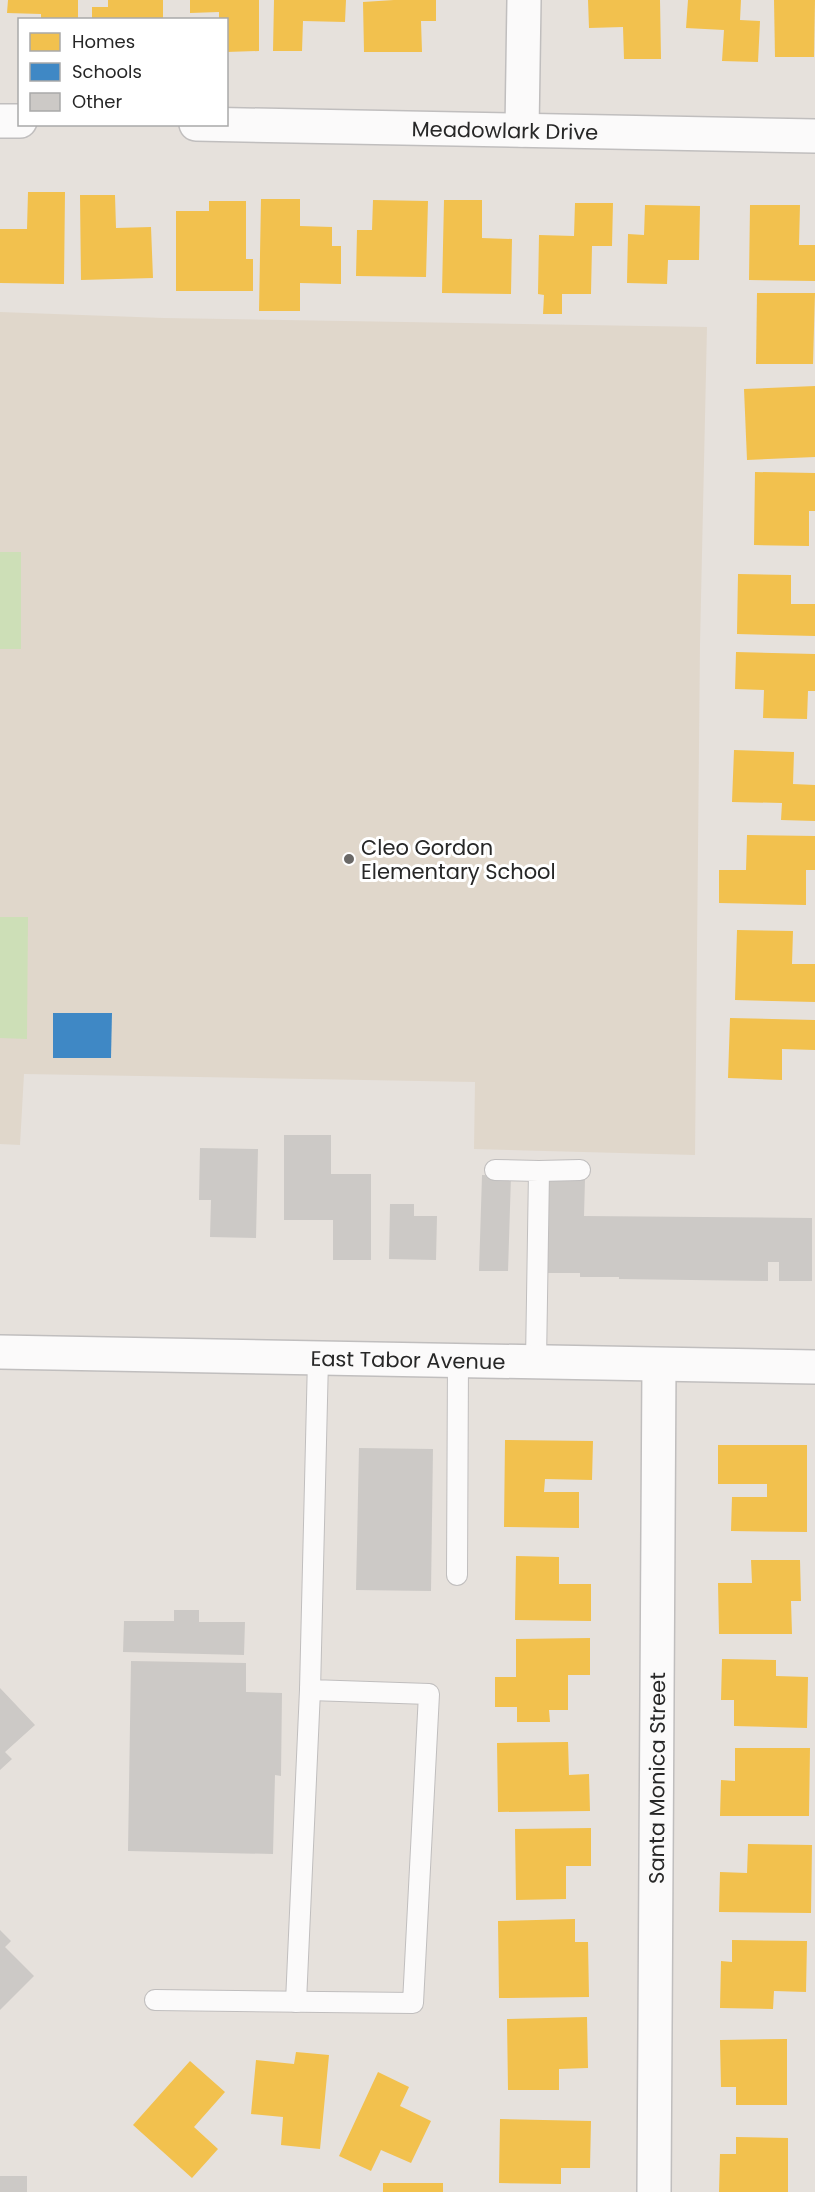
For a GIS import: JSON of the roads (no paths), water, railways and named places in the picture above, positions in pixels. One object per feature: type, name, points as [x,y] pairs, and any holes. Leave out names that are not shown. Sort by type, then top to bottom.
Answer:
[{"type":"street","points":[[522,130],[524,0]]},
{"type":"street","points":[[0,121],[18,121]]},
{"type":"street","name":"Meadowlark Drive","points":[[228,125],[815,136]]},
{"type":"street","name":"East Tabor Avenue","points":[[0,1352],[815,1366]]},
{"type":"street","name":"Santa Monica Street","points":[[654,2192],[659,1365]]},
{"type":"lane","points":[[495,1170],[580,1170]]},
{"type":"lane","points":[[536,1362],[539,1171]]},
{"type":"lane","points":[[296,2002],[310,1690],[318,1359]]},
{"type":"lane","points":[[457,1575],[458,1361]]},
{"type":"lane","points":[[155,2000],[413,2003],[429,1694],[310,1690]]},
{"type":"place","name":"Cleo Gordon Elementary School","points":[[349,859]]}]
